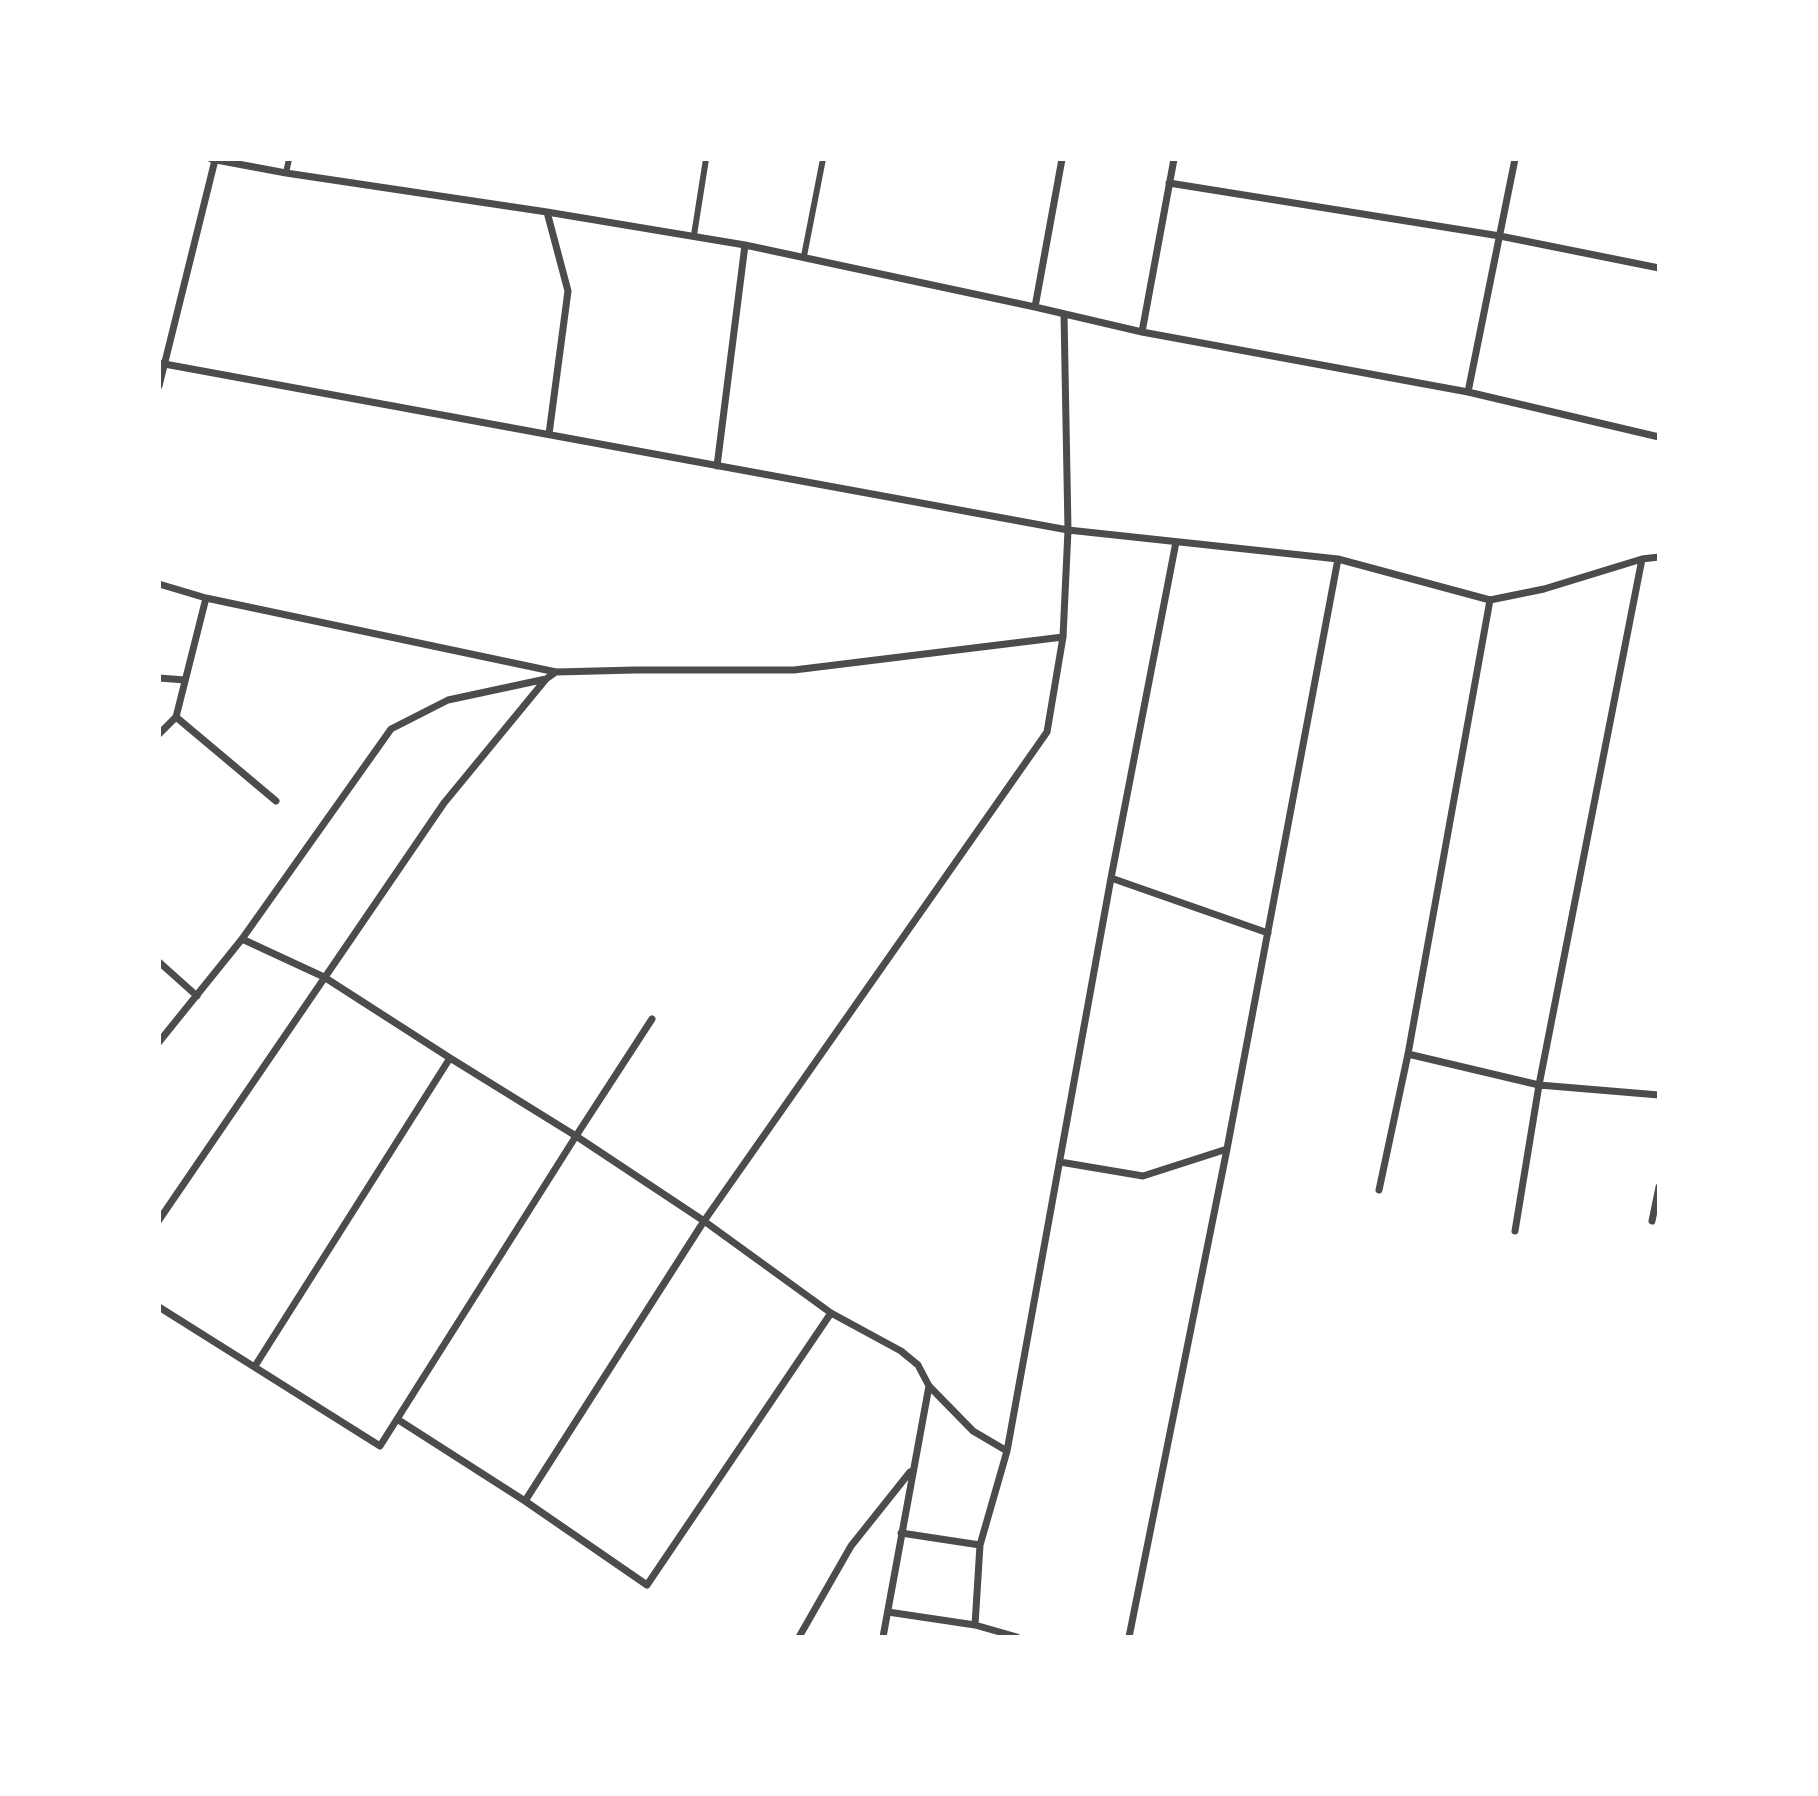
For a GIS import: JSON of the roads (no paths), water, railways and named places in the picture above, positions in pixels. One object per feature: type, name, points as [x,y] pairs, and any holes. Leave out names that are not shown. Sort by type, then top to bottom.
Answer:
[{"type":"street","points":[[286,173],[289,159]]},
{"type":"street","points":[[694,235],[706,159]]},
{"type":"street","points":[[804,256],[823,159]]},
{"type":"street","points":[[1035,307],[1062,159]]},
{"type":"street","points":[[1142,332],[1174,159]]},
{"type":"street","points":[[1468,392],[1515,159]]},
{"type":"street","points":[[159,386],[162,363],[213,160],[694,235],[804,256],[1142,332],[1468,392],[1659,437]]},
{"type":"street","points":[[1169,183],[1500,236],[1659,268]]},
{"type":"street","points":[[547,212],[568,291],[550,434]]},
{"type":"street","points":[[717,466],[745,245]]},
{"type":"street","points":[[525,1501],[704,1221],[1047,732],[1063,637],[1068,530],[1064,314]]},
{"type":"street","points":[[162,363],[1068,530],[1338,559],[1490,600],[1544,589],[1642,559],[1659,557]]},
{"type":"street","points":[[975,1625],[981,1545],[1007,1451],[1111,878],[1176,542]]},
{"type":"street","points":[[1129,1637],[1227,1149],[1338,559]]},
{"type":"street","points":[[1515,1231],[1539,1085],[1642,559]]},
{"type":"street","points":[[159,584],[206,598],[556,672],[794,670],[1063,637]]},
{"type":"street","points":[[159,734],[176,717],[206,598]]},
{"type":"street","points":[[1379,1190],[1408,1054],[1490,600]]},
{"type":"street","points":[[159,1220],[444,803],[546,679],[556,672]]},
{"type":"street","points":[[159,677],[185,680]]},
{"type":"street","points":[[159,1042],[242,939],[391,730],[447,700],[546,679]]},
{"type":"street","points":[[176,717],[276,801]]},
{"type":"street","points":[[1111,878],[1268,933]]},
{"type":"street","points":[[242,939],[324,977],[576,1136],[704,1221],[831,1313],[901,1350],[918,1365],[929,1386],[973,1431],[1007,1451]]},
{"type":"street","points":[[159,962],[197,996]]},
{"type":"street","points":[[159,1307],[380,1446],[652,1019]]},
{"type":"street","points":[[1408,1054],[1539,1085],[1659,1095]]},
{"type":"street","points":[[255,1366],[450,1058]]},
{"type":"street","points":[[1060,1162],[1143,1176],[1227,1149]]},
{"type":"street","points":[[1652,1222],[1659,1187]]},
{"type":"street","points":[[397,1419],[525,1501],[647,1585],[831,1313]]},
{"type":"street","points":[[883,1637],[929,1386]]},
{"type":"street","points":[[799,1637],[851,1546],[912,1469]]},
{"type":"street","points":[[901,1533],[981,1545]]},
{"type":"street","points":[[888,1612],[975,1625],[1017,1637]]}]
